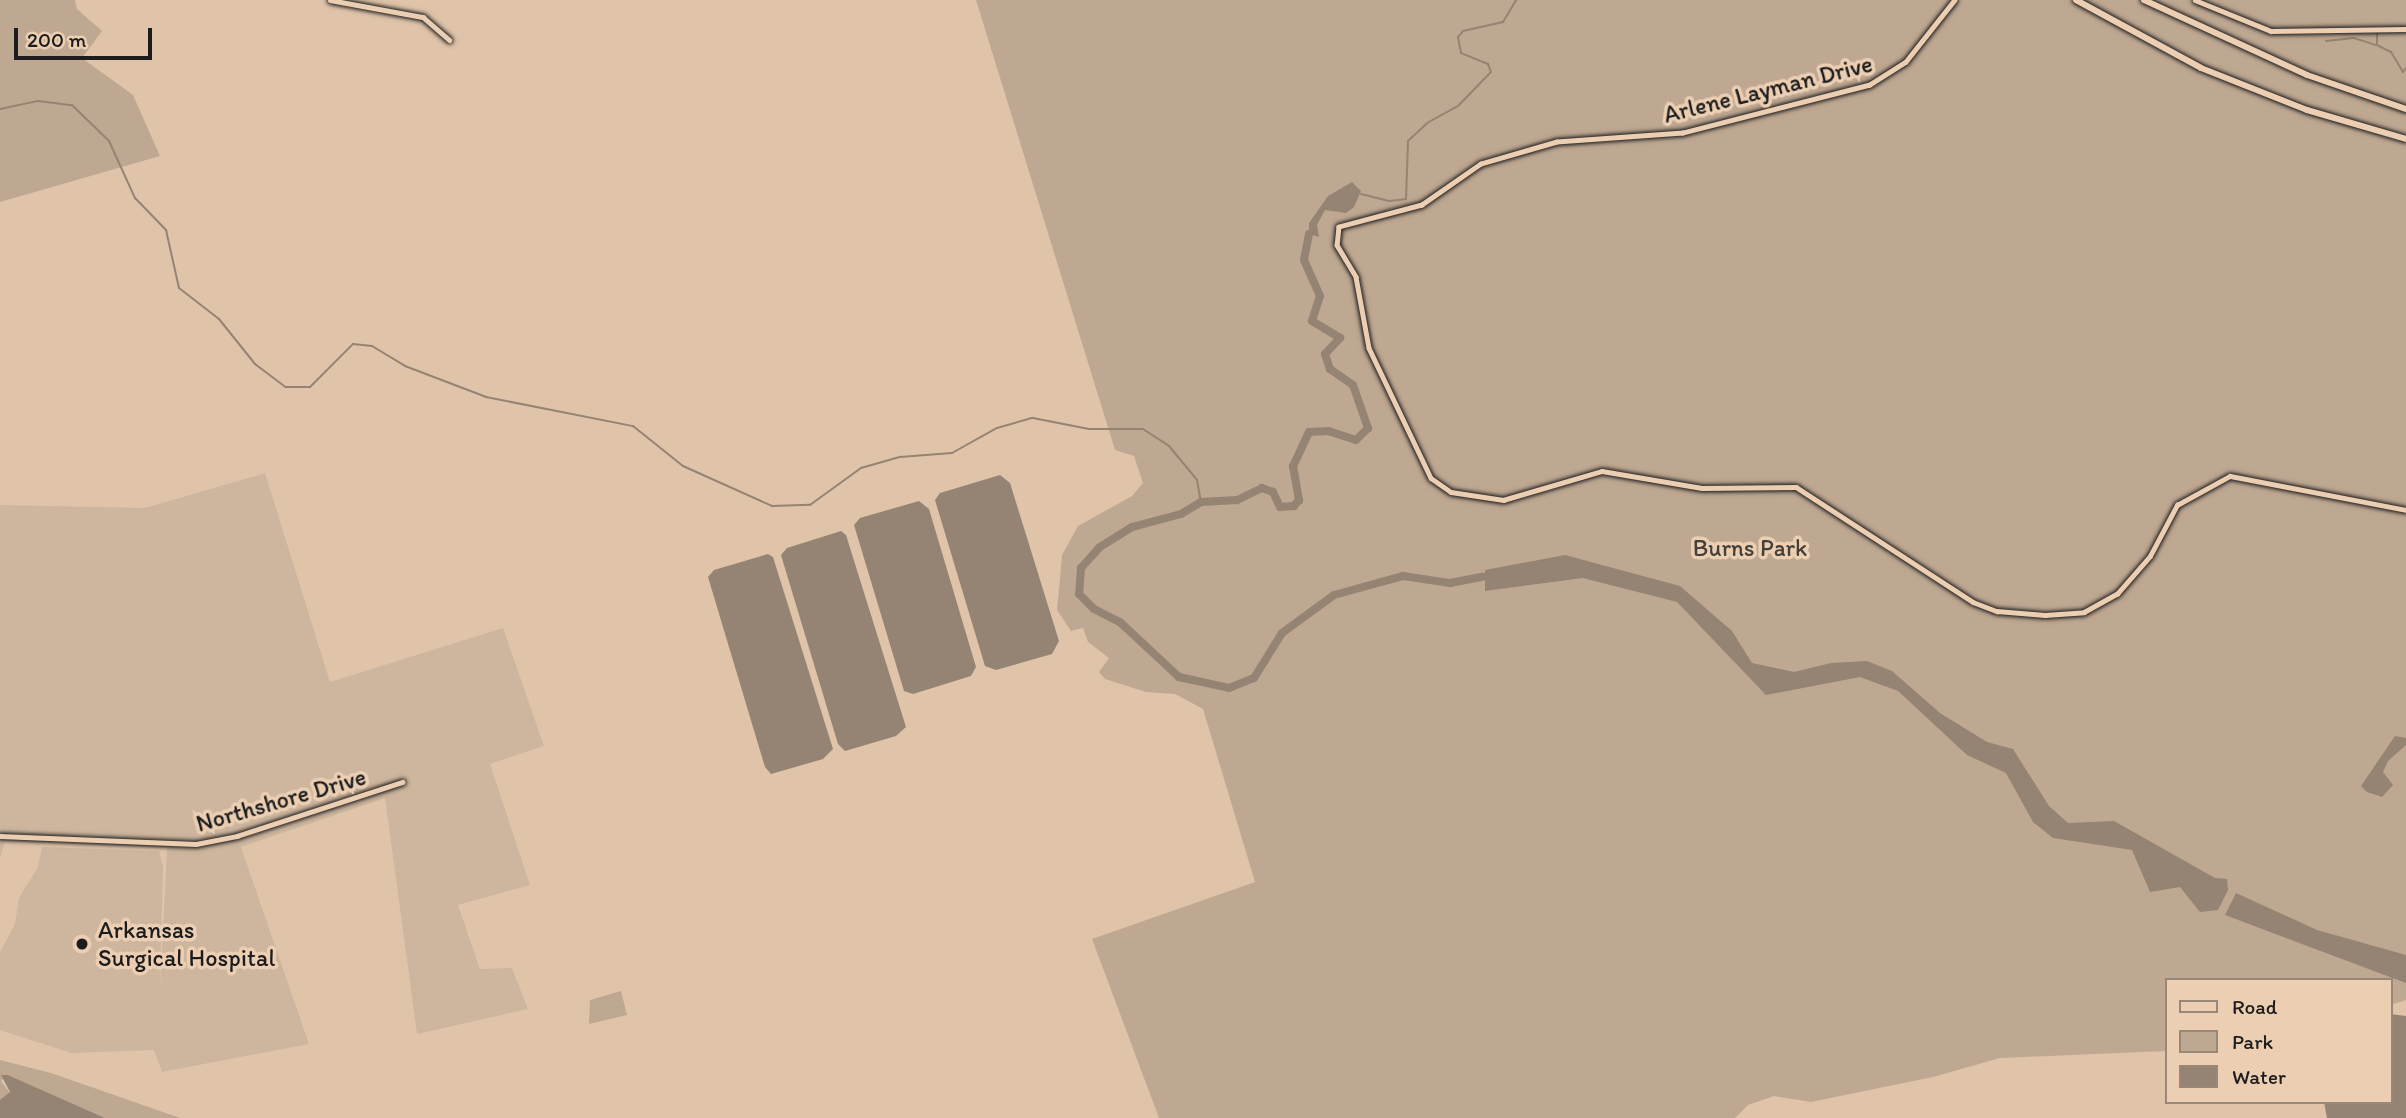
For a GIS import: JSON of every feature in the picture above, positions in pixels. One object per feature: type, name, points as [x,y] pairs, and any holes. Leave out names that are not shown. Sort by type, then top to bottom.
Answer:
[{"type":"highway","points":[[2076,0],[2201,68],[2307,110],[2406,139]]},
{"type":"highway","points":[[2144,0],[2307,75],[2406,109]]},
{"type":"street","points":[[330,0],[423,17],[449,40]]},
{"type":"street","name":"Arlene Layman Drive","points":[[1955,0],[1906,62],[1870,85],[1683,132],[1557,142],[1481,164],[1422,205],[1339,227],[1336,245],[1356,277],[1369,348],[1431,478],[1451,492],[1503,500],[1602,471],[1702,488],[1796,487],[1971,601],[1997,611],[2045,615],[2084,612],[2117,594],[2150,556],[2177,505],[2230,476],[2406,510]]},
{"type":"street","points":[[2195,0],[2271,31],[2406,29]]},
{"type":"street","name":"Northshore Drive","points":[[0,836],[196,844],[230,838],[402,782]]},
{"type":"shaded area","points":[[265,473],[330,682],[503,628],[544,746],[490,764],[530,885],[458,905],[480,969],[512,968],[528,1009],[417,1034],[385,798],[241,847],[309,1044],[162,1072],[154,1050],[71,1053],[0,1030],[0,952],[15,924],[19,898],[38,867],[42,847],[159,851],[163,866],[160,990],[167,848],[5,841],[0,858],[0,505],[145,508]]},
{"type":"green space","points":[[0,0],[75,0],[77,9],[102,31],[82,58],[133,95],[160,156],[0,202]]},
{"type":"green space","name":"Burns Park","points":[[976,0],[2406,0],[2406,1000],[2392,1004],[2392,978],[2164,978],[2164,1051],[2000,1058],[1933,1077],[1811,1102],[1774,1096],[1748,1105],[1735,1118],[1159,1118],[1092,939],[1255,882],[1203,709],[1175,694],[1146,692],[1105,679],[1099,672],[1109,658],[1088,642],[1083,628],[1071,631],[1057,610],[1062,555],[1078,526],[1132,496],[1143,483],[1134,456],[1115,450]]},
{"type":"green space","points":[[621,991],[627,1015],[589,1024],[590,1000]]},
{"type":"green space","points":[[0,1060],[51,1073],[180,1118],[105,1118],[8,1075],[1,1081],[10,1093],[0,1100]]},
{"type":"water","points":[[1352,182],[1361,191],[1354,207],[1346,213],[1325,210],[1317,225],[1319,237],[1309,234],[1309,223],[1328,196]]},
{"type":"water","points":[[1000,475],[1010,483],[1059,641],[1052,654],[996,670],[985,666],[935,500],[940,493]]},
{"type":"water","points":[[919,501],[929,509],[976,667],[971,676],[913,694],[904,691],[854,525],[860,518]]},
{"type":"water","points":[[841,531],[846,535],[906,727],[896,736],[845,751],[838,744],[781,555],[787,548]]},
{"type":"water","points":[[768,554],[773,557],[833,749],[823,759],[771,774],[765,767],[708,577],[714,570]]},
{"type":"water","points":[[1565,555],[1680,586],[1732,631],[1752,663],[1794,672],[1831,663],[1867,661],[1892,671],[1940,713],[1987,742],[2013,749],[2049,806],[2068,823],[2114,821],[2215,878],[2227,879],[2228,890],[2218,910],[2200,912],[2180,887],[2150,892],[2132,850],[2053,838],[2033,822],[2006,773],[1967,755],[1898,691],[1860,677],[1766,695],[1677,602],[1583,578],[1485,591],[1485,570]]},
{"type":"water","points":[[2395,736],[2406,738],[2406,745],[2388,761],[2383,772],[2393,785],[2382,797],[2367,792],[2361,786]]},
{"type":"water","points":[[2236,893],[2317,930],[2406,955],[2406,983],[2225,915]]},
{"type":"water","points":[[2392,1014],[2406,1016],[2406,1118],[2327,1118],[2324,1104],[2392,1104]]},
{"type":"water","points":[[1,1075],[8,1075],[105,1118],[0,1118],[0,1100],[10,1092]]},
{"type":"waterway","points":[[1361,194],[1389,201],[1406,199],[1408,141],[1427,123],[1458,106],[1491,72],[1488,64],[1461,53],[1458,37],[1463,31],[1503,22],[1516,0]]},
{"type":"waterway","points":[[2377,31],[2377,45],[2391,52],[2403,72],[2406,68]]},
{"type":"waterway","points":[[2326,41],[2354,38],[2376,45]]},
{"type":"waterway","points":[[0,109],[38,101],[72,105],[109,141],[135,198],[166,230],[179,288],[219,319],[255,364],[286,387],[310,387],[353,344],[372,346],[405,366],[486,397],[633,426],[683,466],[772,506],[810,505],[861,468],[900,457],[952,453],[997,428],[1033,418],[1089,429],[1143,429],[1169,446],[1197,480],[1201,502]]},
{"type":"waterway","points":[[1309,234],[1304,260],[1320,296],[1312,321],[1340,338],[1325,354],[1330,369],[1353,385],[1368,428],[1356,440],[1329,431],[1309,432],[1293,466],[1299,500],[1294,506],[1280,507],[1273,492],[1262,488],[1237,500],[1201,502],[1181,514],[1132,527],[1099,548],[1081,568],[1079,594],[1094,609],[1121,623],[1179,677],[1229,688],[1254,678],[1282,633],[1334,595],[1403,576],[1450,583],[1482,577]]},
{"type":"place","name":"Arkansas Surgical Hospital","points":[[82,944]]}]
